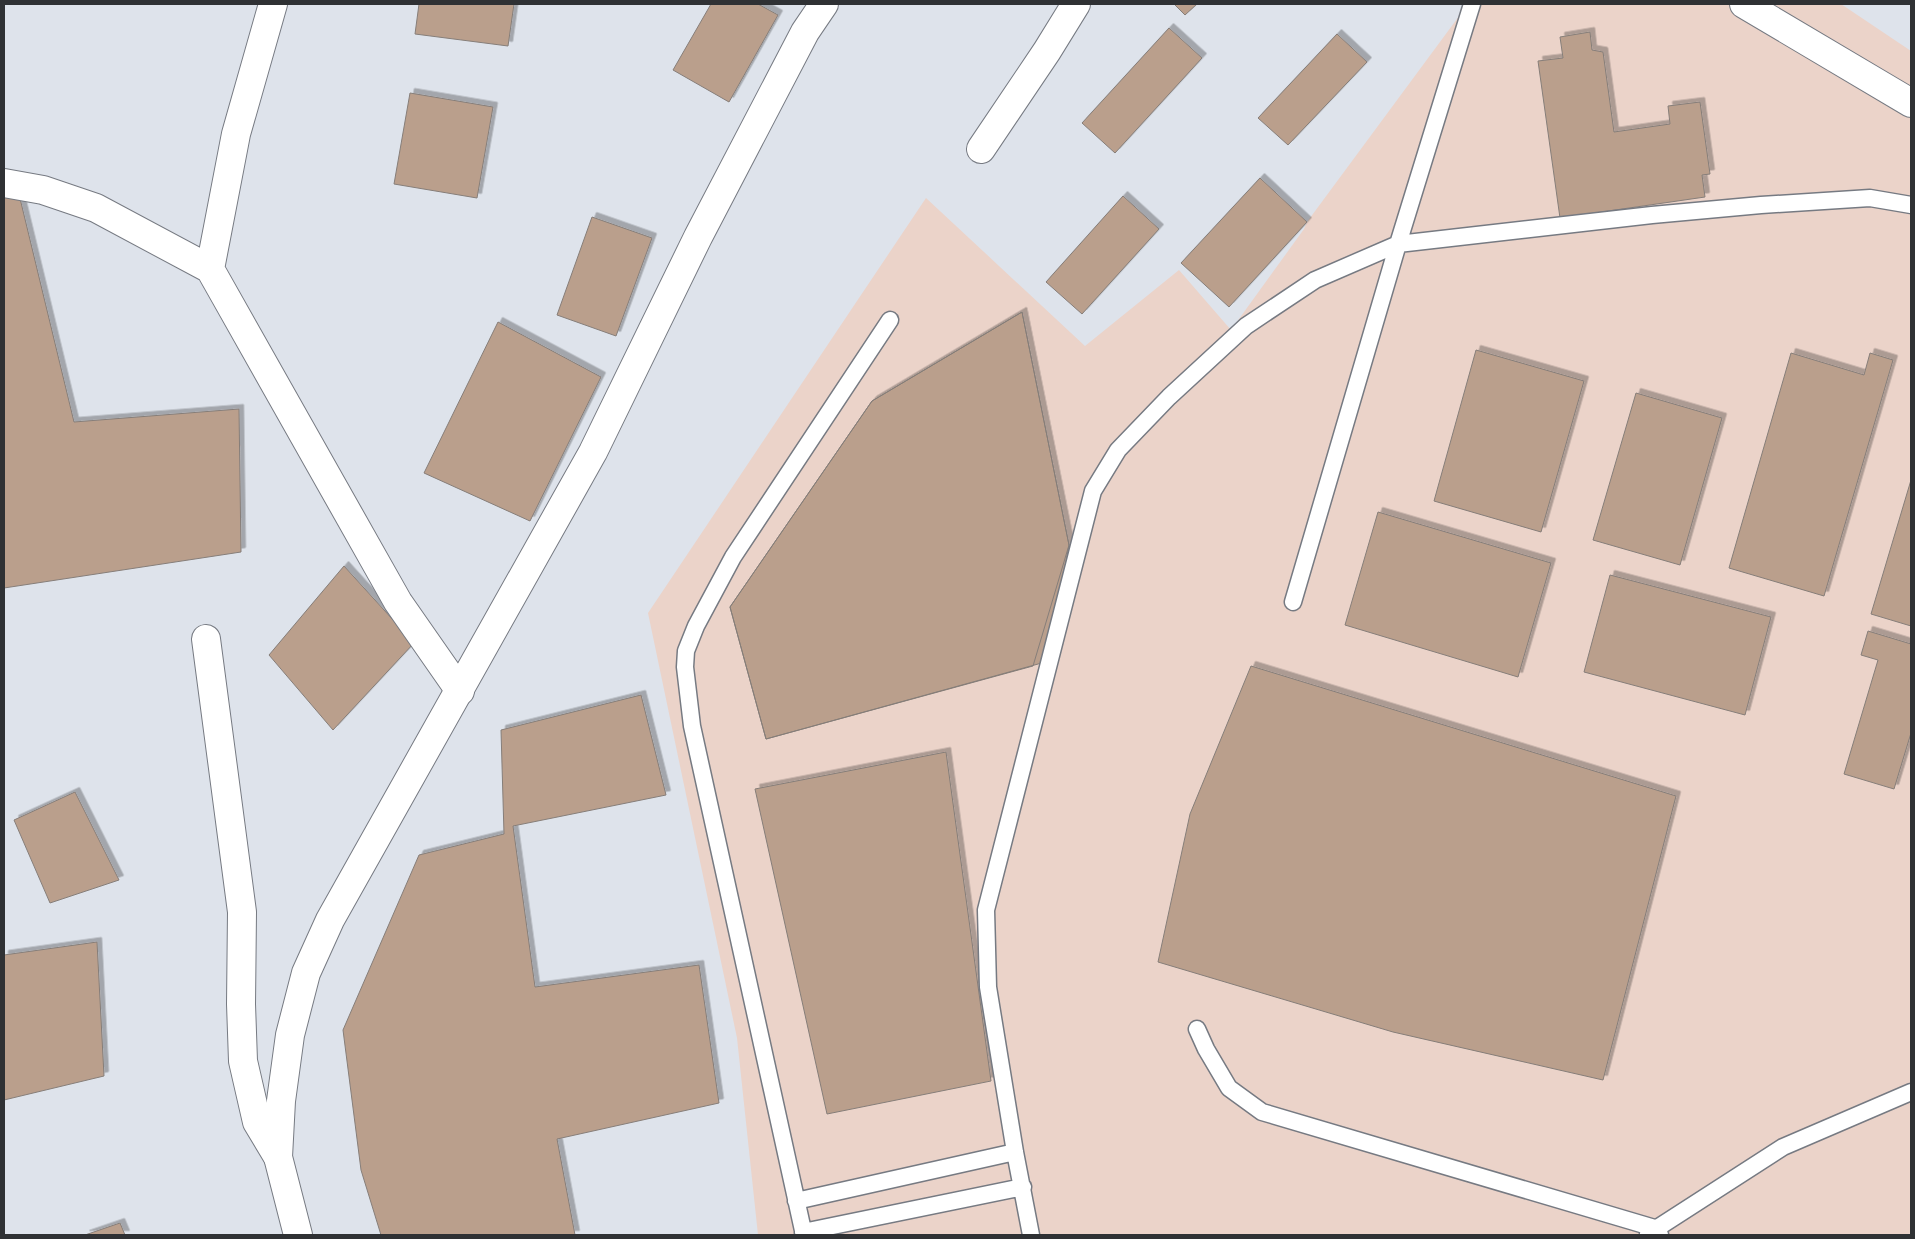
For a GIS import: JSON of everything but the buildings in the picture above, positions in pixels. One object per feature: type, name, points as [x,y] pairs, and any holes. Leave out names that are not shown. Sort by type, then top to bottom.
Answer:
[{"type":"street","points":[[210,269],[236,134],[273,4]]},
{"type":"street","points":[[278,1158],[282,1101],[290,1035],[306,973],[330,920],[460,692],[593,452],[698,237],[805,32],[824,4]]},
{"type":"street","points":[[981,150],[1076,4]]},
{"type":"street","points":[[1744,4],[1911,103]]},
{"type":"street","points":[[4,183],[43,190],[96,208],[210,269],[398,602],[460,692]]},
{"type":"street","points":[[206,639],[242,912],[241,1004],[243,1061],[257,1122],[278,1158],[298,1235]]},
{"type":"lane","points":[[1293,602],[1398,244],[1472,4]]},
{"type":"lane","points":[[1031,1235],[1015,1152],[988,987],[986,910],[1093,491],[1118,450],[1169,397],[1246,326],[1315,280],[1398,244],[1652,214],[1761,205],[1870,198],[1911,205]]},
{"type":"lane","points":[[890,320],[733,557],[696,626],[686,650],[685,667],[692,726],[804,1234],[1023,1187]]},
{"type":"lane","points":[[1197,1029],[1206,1049],[1229,1088],[1262,1112],[1655,1233],[1783,1147],[1911,1092]]},
{"type":"lane","points":[[796,1200],[1015,1152]]},
{"type":"shaded area","points":[[1468,4],[1841,4],[1911,51],[1911,1235],[758,1235],[737,1038],[648,613],[926,198],[1085,346],[1179,270],[1231,330],[1304,229],[1307,222]]}]
